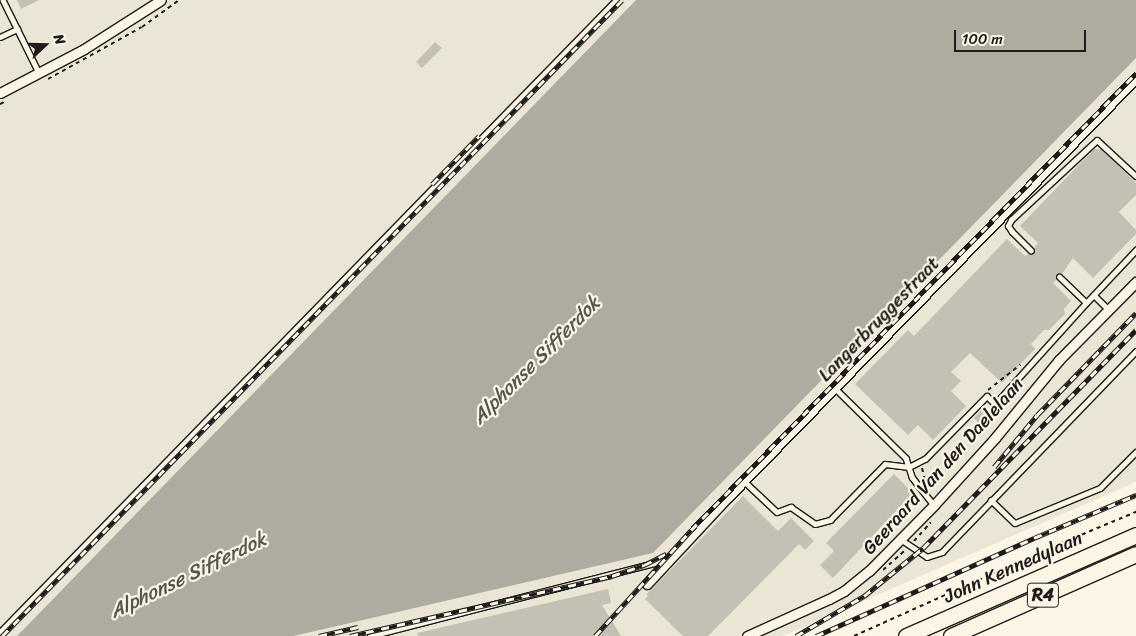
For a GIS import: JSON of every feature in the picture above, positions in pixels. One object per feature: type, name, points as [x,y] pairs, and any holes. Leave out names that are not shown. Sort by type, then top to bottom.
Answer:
[{"type":"highway","name":"John Kennedylaan","points":[[906,636],[1136,535]]},
{"type":"highway","name":"John Kennedylaan","points":[[951,636],[1136,554]]},
{"type":"street","points":[[0,93],[109,34],[161,0]]},
{"type":"street","name":"Langerbruggestraat","points":[[647,584],[744,481],[1136,78]]},
{"type":"street","name":"Geeraard Van den Daelelaan","points":[[748,636],[844,591],[869,571],[902,540],[996,438],[1060,360],[1136,282]]},
{"type":"lane","points":[[3,0],[39,73]]},
{"type":"lane","points":[[0,632],[616,0]]},
{"type":"lane","points":[[0,38],[17,29]]},
{"type":"lane","points":[[1031,251],[1008,226],[1011,220],[1097,140],[1136,176]]},
{"type":"lane","points":[[744,481],[777,512],[791,508],[815,524],[830,520],[885,464],[909,467],[921,461],[987,396],[996,404],[1136,250]]},
{"type":"lane","points":[[1059,277],[1086,303]]},
{"type":"lane","points":[[1094,295],[1109,310]]},
{"type":"lane","points":[[902,540],[927,557],[942,552],[1136,351]]},
{"type":"lane","points":[[835,388],[906,458],[912,477],[934,505]]},
{"type":"lane","points":[[991,500],[1015,523],[1100,488],[1136,452]]},
{"type":"lane","points":[[370,636],[670,559]]},
{"type":"path","points":[[982,396],[1025,360]]},
{"type":"path","points":[[921,461],[927,483]]},
{"type":"path","points":[[854,636],[1045,550],[1136,512]]},
{"type":"shaded area","points":[[0,0],[636,0],[17,636],[0,636]]},
{"type":"shaded area","points":[[1136,58],[1136,482],[783,636],[294,636],[653,553]]},
{"type":"water","name":"Alphonse Sifferdok","points":[[636,0],[1136,0],[1136,58],[653,553],[294,636],[17,636]]},
{"type":"building","points":[[17,0],[39,0],[21,9]]},
{"type":"building","points":[[435,42],[442,48],[422,68],[416,62]]},
{"type":"building","points":[[1094,149],[1101,149],[1136,183],[1136,195],[1119,212],[1136,230],[1136,234],[1093,278],[1073,258],[1062,274],[1056,275],[1056,280],[1053,283],[1071,301],[1064,309],[1065,314],[1049,330],[1044,330],[1031,344],[1035,349],[1002,383],[970,353],[951,372],[961,381],[951,391],[966,406],[933,440],[918,425],[908,435],[855,384],[908,330],[914,336],[1007,239],[1025,256],[1033,254],[1034,248],[1038,243],[1020,226]]},
{"type":"building","points":[[985,406],[991,412],[979,424],[974,418]]},
{"type":"building","points":[[894,474],[913,493],[833,578],[820,565],[834,551],[826,543]]},
{"type":"building","points":[[743,496],[778,531],[791,518],[814,541],[805,550],[799,544],[708,636],[683,636],[645,599],[648,596],[646,595]]},
{"type":"building","points":[[608,589],[611,603],[602,605],[621,636],[418,636],[417,633]]},
{"type":"railway","points":[[2,636],[622,0]]},
{"type":"railway","points":[[595,636],[691,530],[1136,73]]},
{"type":"railway","points":[[432,184],[479,136]]},
{"type":"railway","points":[[994,467],[1037,415],[1136,313]]},
{"type":"railway","points":[[796,636],[864,596],[923,548],[1136,330]]},
{"type":"railway","points":[[816,636],[1034,538],[1136,495]]},
{"type":"railway","points":[[350,636],[612,576],[644,565],[666,554]]},
{"type":"railway","points":[[319,636],[358,627]]}]
